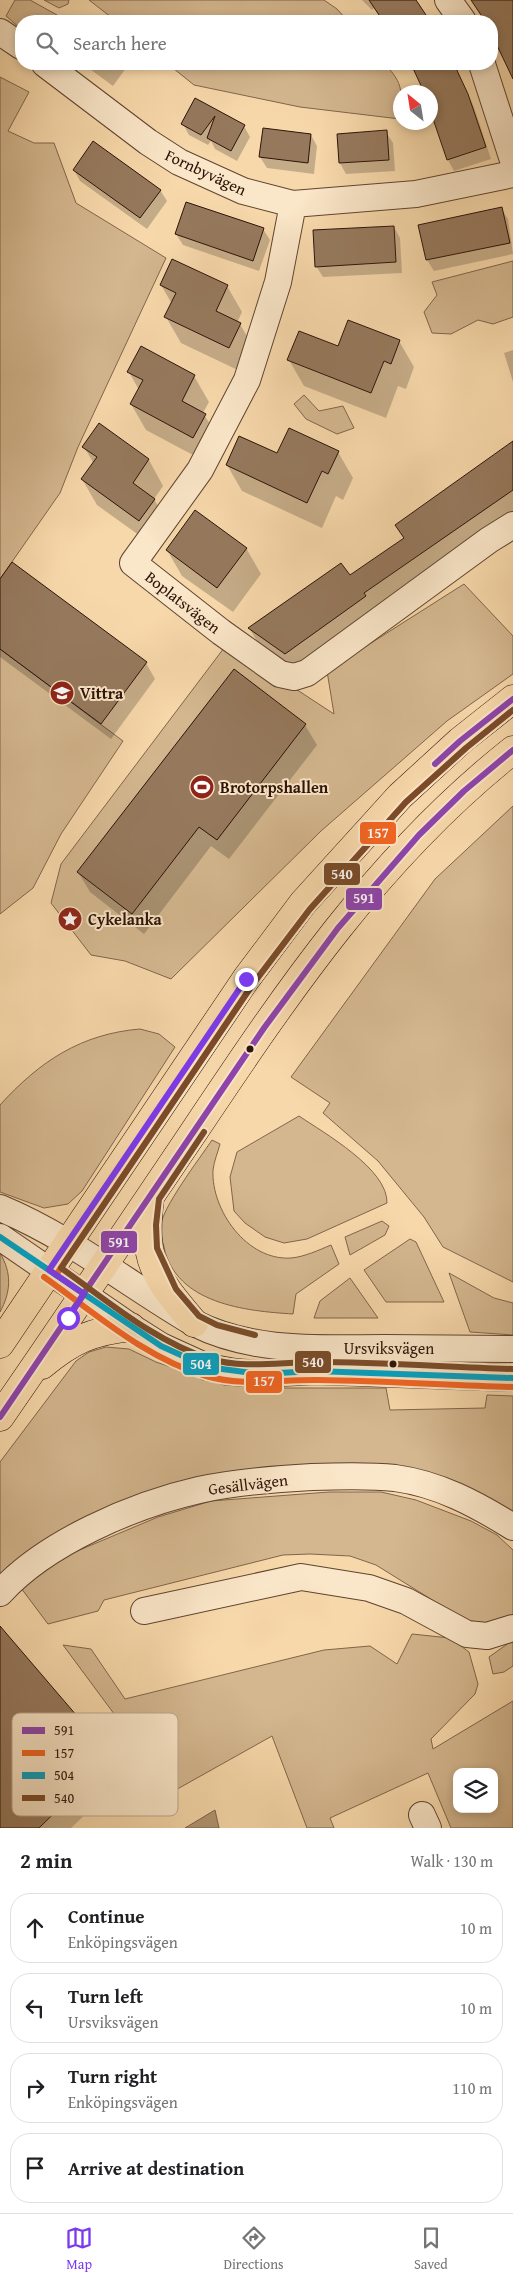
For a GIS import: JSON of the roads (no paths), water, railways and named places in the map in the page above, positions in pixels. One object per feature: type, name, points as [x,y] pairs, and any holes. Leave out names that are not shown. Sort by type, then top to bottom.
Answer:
[{"type":"main road","points":[[0,1344],[246,979],[303,903],[400,796],[460,741],[513,698]]},
{"type":"main road","points":[[0,1417],[246,1054],[333,932],[385,871],[437,816],[513,750]]},
{"type":"main road","points":[[150,1196],[147,1225],[148,1250],[169,1294],[194,1323]]},
{"type":"main road","points":[[26,1379],[52,1357],[86,1337],[102,1330],[131,1327]]},
{"type":"street","points":[[448,0],[458,15]]},
{"type":"street","points":[[0,32],[15,42]]},
{"type":"street","name":"Fornbyvägen","points":[[53,70],[148,142],[179,162],[243,191],[293,204],[416,194],[513,174]]},
{"type":"street","points":[[484,70],[513,160]]},
{"type":"street","name":"Boplatsvägen","points":[[293,204],[278,282],[247,380],[200,470],[133,563],[280,674],[294,677],[307,673],[481,546],[513,525]]},
{"type":"street","name":"Ursviksvägen","points":[[0,1208],[30,1220],[68,1242],[194,1323],[214,1332],[263,1345],[316,1348],[513,1349]]},
{"type":"street","name":"Ursviksvägen","points":[[0,1236],[131,1327],[207,1367],[260,1374],[315,1371],[513,1378]]},
{"type":"street","name":"Gesällvägen","points":[[0,1593],[16,1575],[70,1540],[134,1510],[198,1490],[224,1485],[342,1476],[395,1478],[437,1488],[476,1504],[513,1527]]},
{"type":"street","points":[[144,1610],[301,1577],[370,1588],[406,1601],[466,1634],[487,1636],[513,1628]]},
{"type":"place","name":"Vittra","points":[[62,693]]},
{"type":"place","name":"Brotorpshallen","points":[[202,787]]},
{"type":"place","name":"Cykelanka","points":[[70,919]]}]
